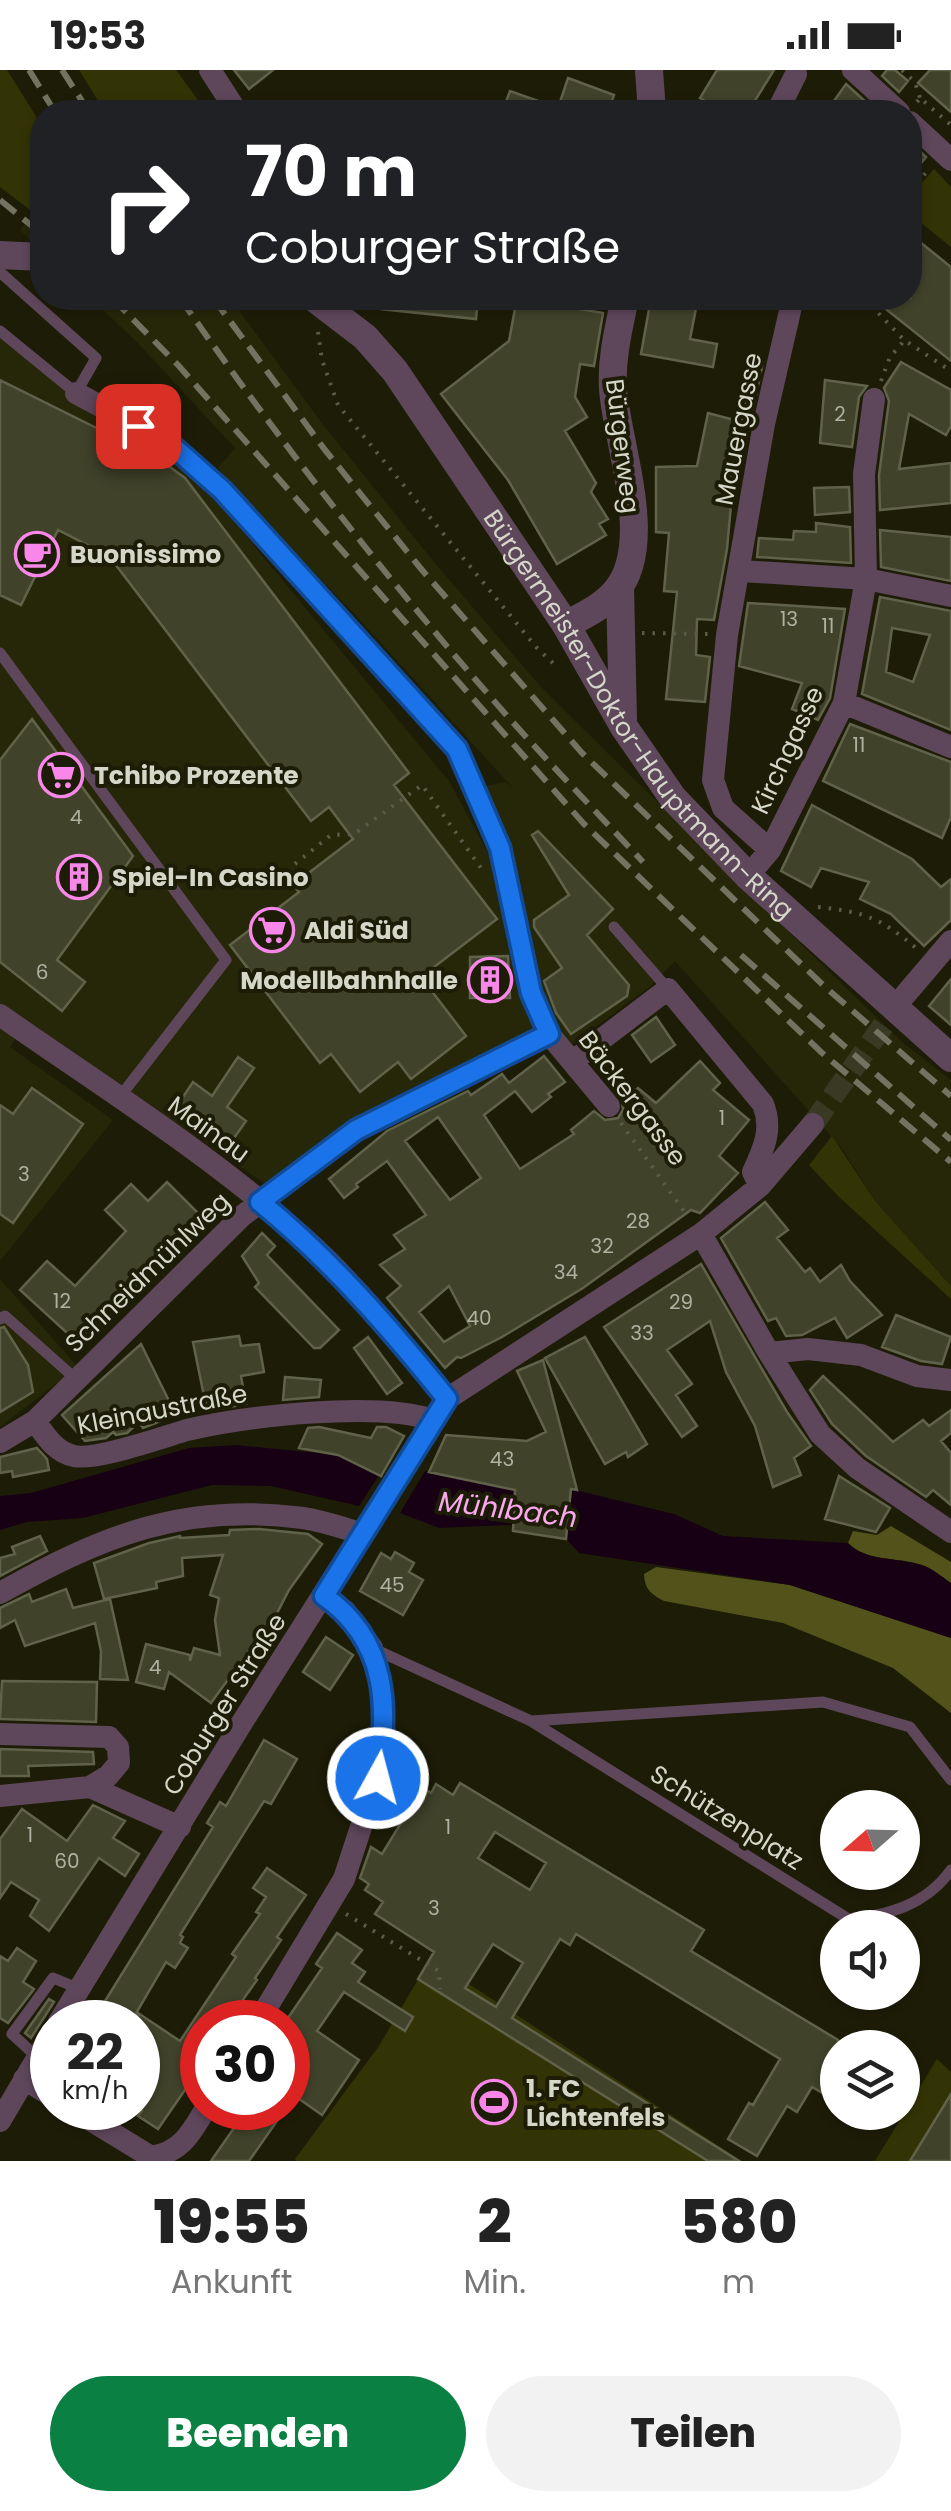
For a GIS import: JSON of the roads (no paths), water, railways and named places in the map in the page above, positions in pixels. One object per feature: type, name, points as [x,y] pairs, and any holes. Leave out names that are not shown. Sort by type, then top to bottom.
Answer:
[{"type":"street","points":[[649,70],[651,100]]},
{"type":"street","points":[[853,70],[886,100]]},
{"type":"street","points":[[782,100],[796,74]]},
{"type":"street","points":[[215,78],[229,100]]},
{"type":"street","points":[[922,133],[947,157]]},
{"type":"street","points":[[0,255],[30,256]]},
{"type":"street","name":"Bürgermeister-Doktor-Hauptmann-Ring","points":[[330,310],[365,336],[418,402],[566,625],[624,727],[673,798],[748,876],[951,1058]]},
{"type":"street","name":"Bürgerweg","points":[[620,587],[633,550],[634,532],[613,386],[623,310]]},
{"type":"street","name":"Mauergasse","points":[[770,850],[723,808],[714,780],[727,635],[764,424],[789,310]]},
{"type":"street","name":"Bäckergasse","points":[[76,393],[169,443],[222,490],[457,749],[500,848],[531,993],[549,1034],[609,1106]]},
{"type":"street","name":"Kirchgasse","points":[[748,876],[770,850],[844,703],[866,579],[864,474],[874,399]]},
{"type":"street","points":[[740,572],[866,579],[951,596]]},
{"type":"street","points":[[566,625],[620,587]]},
{"type":"street","points":[[620,587],[624,727]]},
{"type":"street","points":[[844,703],[951,747]]},
{"type":"street","points":[[905,995],[951,940]]},
{"type":"street","points":[[573,1061],[668,989],[764,1104],[769,1118],[768,1139],[753,1172],[760,1186]]},
{"type":"street","name":"Mainau","points":[[0,1015],[119,1098],[308,1241],[447,1399]]},
{"type":"street","name":"Schneidmühlweg","points":[[0,1442],[34,1421],[260,1202],[356,1130],[549,1034]]},
{"type":"street","name":"Coburger Straße","points":[[73,2000],[447,1399],[701,1234],[760,1186],[813,1124]]},
{"type":"street","points":[[701,1234],[820,1434],[856,1468],[951,1532]]},
{"type":"street","points":[[770,1353],[808,1348],[861,1355],[917,1376],[951,1380]]},
{"type":"street","name":"Kleinaustraße","points":[[34,1421],[59,1450],[85,1457],[252,1418],[390,1410],[433,1420]]},
{"type":"street","points":[[0,1593],[102,1541],[150,1524],[245,1512],[367,1528]]},
{"type":"street","points":[[271,2000],[344,1879],[378,1778],[384,1738],[381,1691],[372,1648],[345,1611],[324,1596]]},
{"type":"street","points":[[0,1734],[109,1737],[118,1747],[119,1762],[108,1776],[90,1788],[4,1803]]},
{"type":"street","points":[[90,1788],[180,1827]]},
{"type":"street","points":[[0,2121],[30,2069]]},
{"type":"street","points":[[24,2079],[30,2083]]},
{"type":"street","points":[[106,2130],[151,2159],[170,2154],[193,2130]]},
{"type":"lane","points":[[0,272],[30,299]]},
{"type":"lane","points":[[0,331],[76,393],[96,358],[42,310]]},
{"type":"lane","points":[[0,654],[226,960],[119,1098]]},
{"type":"lane","points":[[614,927],[668,989]]},
{"type":"lane","points":[[0,1319],[5,1316],[77,1380]]},
{"type":"lane","name":"Schützenplatz","points":[[372,1648],[531,1721],[850,1920],[896,1913],[940,1886],[951,1870]]},
{"type":"lane","name":"Schützenplatz","points":[[531,1721],[823,1702],[910,1727],[951,1780]]},
{"type":"lane","points":[[37,2000],[53,1978],[80,1989]]},
{"type":"lane","points":[[30,2009],[12,2034],[30,2051]]},
{"type":"water","points":[[236,1445],[338,1455],[379,1475],[359,1506],[271,1486],[212,1485],[83,1518],[27,1522],[0,1530],[0,1496],[31,1493],[189,1448]]},
{"type":"water","name":"Mühlbach","points":[[425,1471],[515,1490],[513,1525],[439,1528],[400,1513]]},
{"type":"water","points":[[571,1489],[674,1514],[723,1536],[848,1543],[873,1556],[926,1566],[951,1583],[951,1638],[790,1585],[579,1553],[566,1539]]},
{"type":"tunnel","points":[[813,1124],[905,995]]},
{"type":"railway","points":[[29,70],[48,100]]},
{"type":"railway","points":[[62,70],[81,100]]},
{"type":"railway","points":[[0,200],[30,224]]},
{"type":"railway","points":[[124,310],[178,365],[584,824],[821,1052],[951,1162]]},
{"type":"railway","points":[[189,310],[290,450],[407,598],[507,716],[643,862]]},
{"type":"railway","points":[[222,310],[325,450],[422,570],[582,753],[824,986],[951,1096]]},
{"type":"railway","points":[[741,955],[951,1140]]},
{"type":"place","name":"Buonissimo","points":[[37,554]]},
{"type":"place","name":"Tchibo Prozente","points":[[61,775]]},
{"type":"place","name":"Spiel-In Casino","points":[[79,877]]},
{"type":"place","name":"Aldi Süd","points":[[272,930]]},
{"type":"place","name":"Modellbahnhalle","points":[[490,980]]},
{"type":"place","name":"1. FC Lichtenfels","points":[[494,2102]]}]
